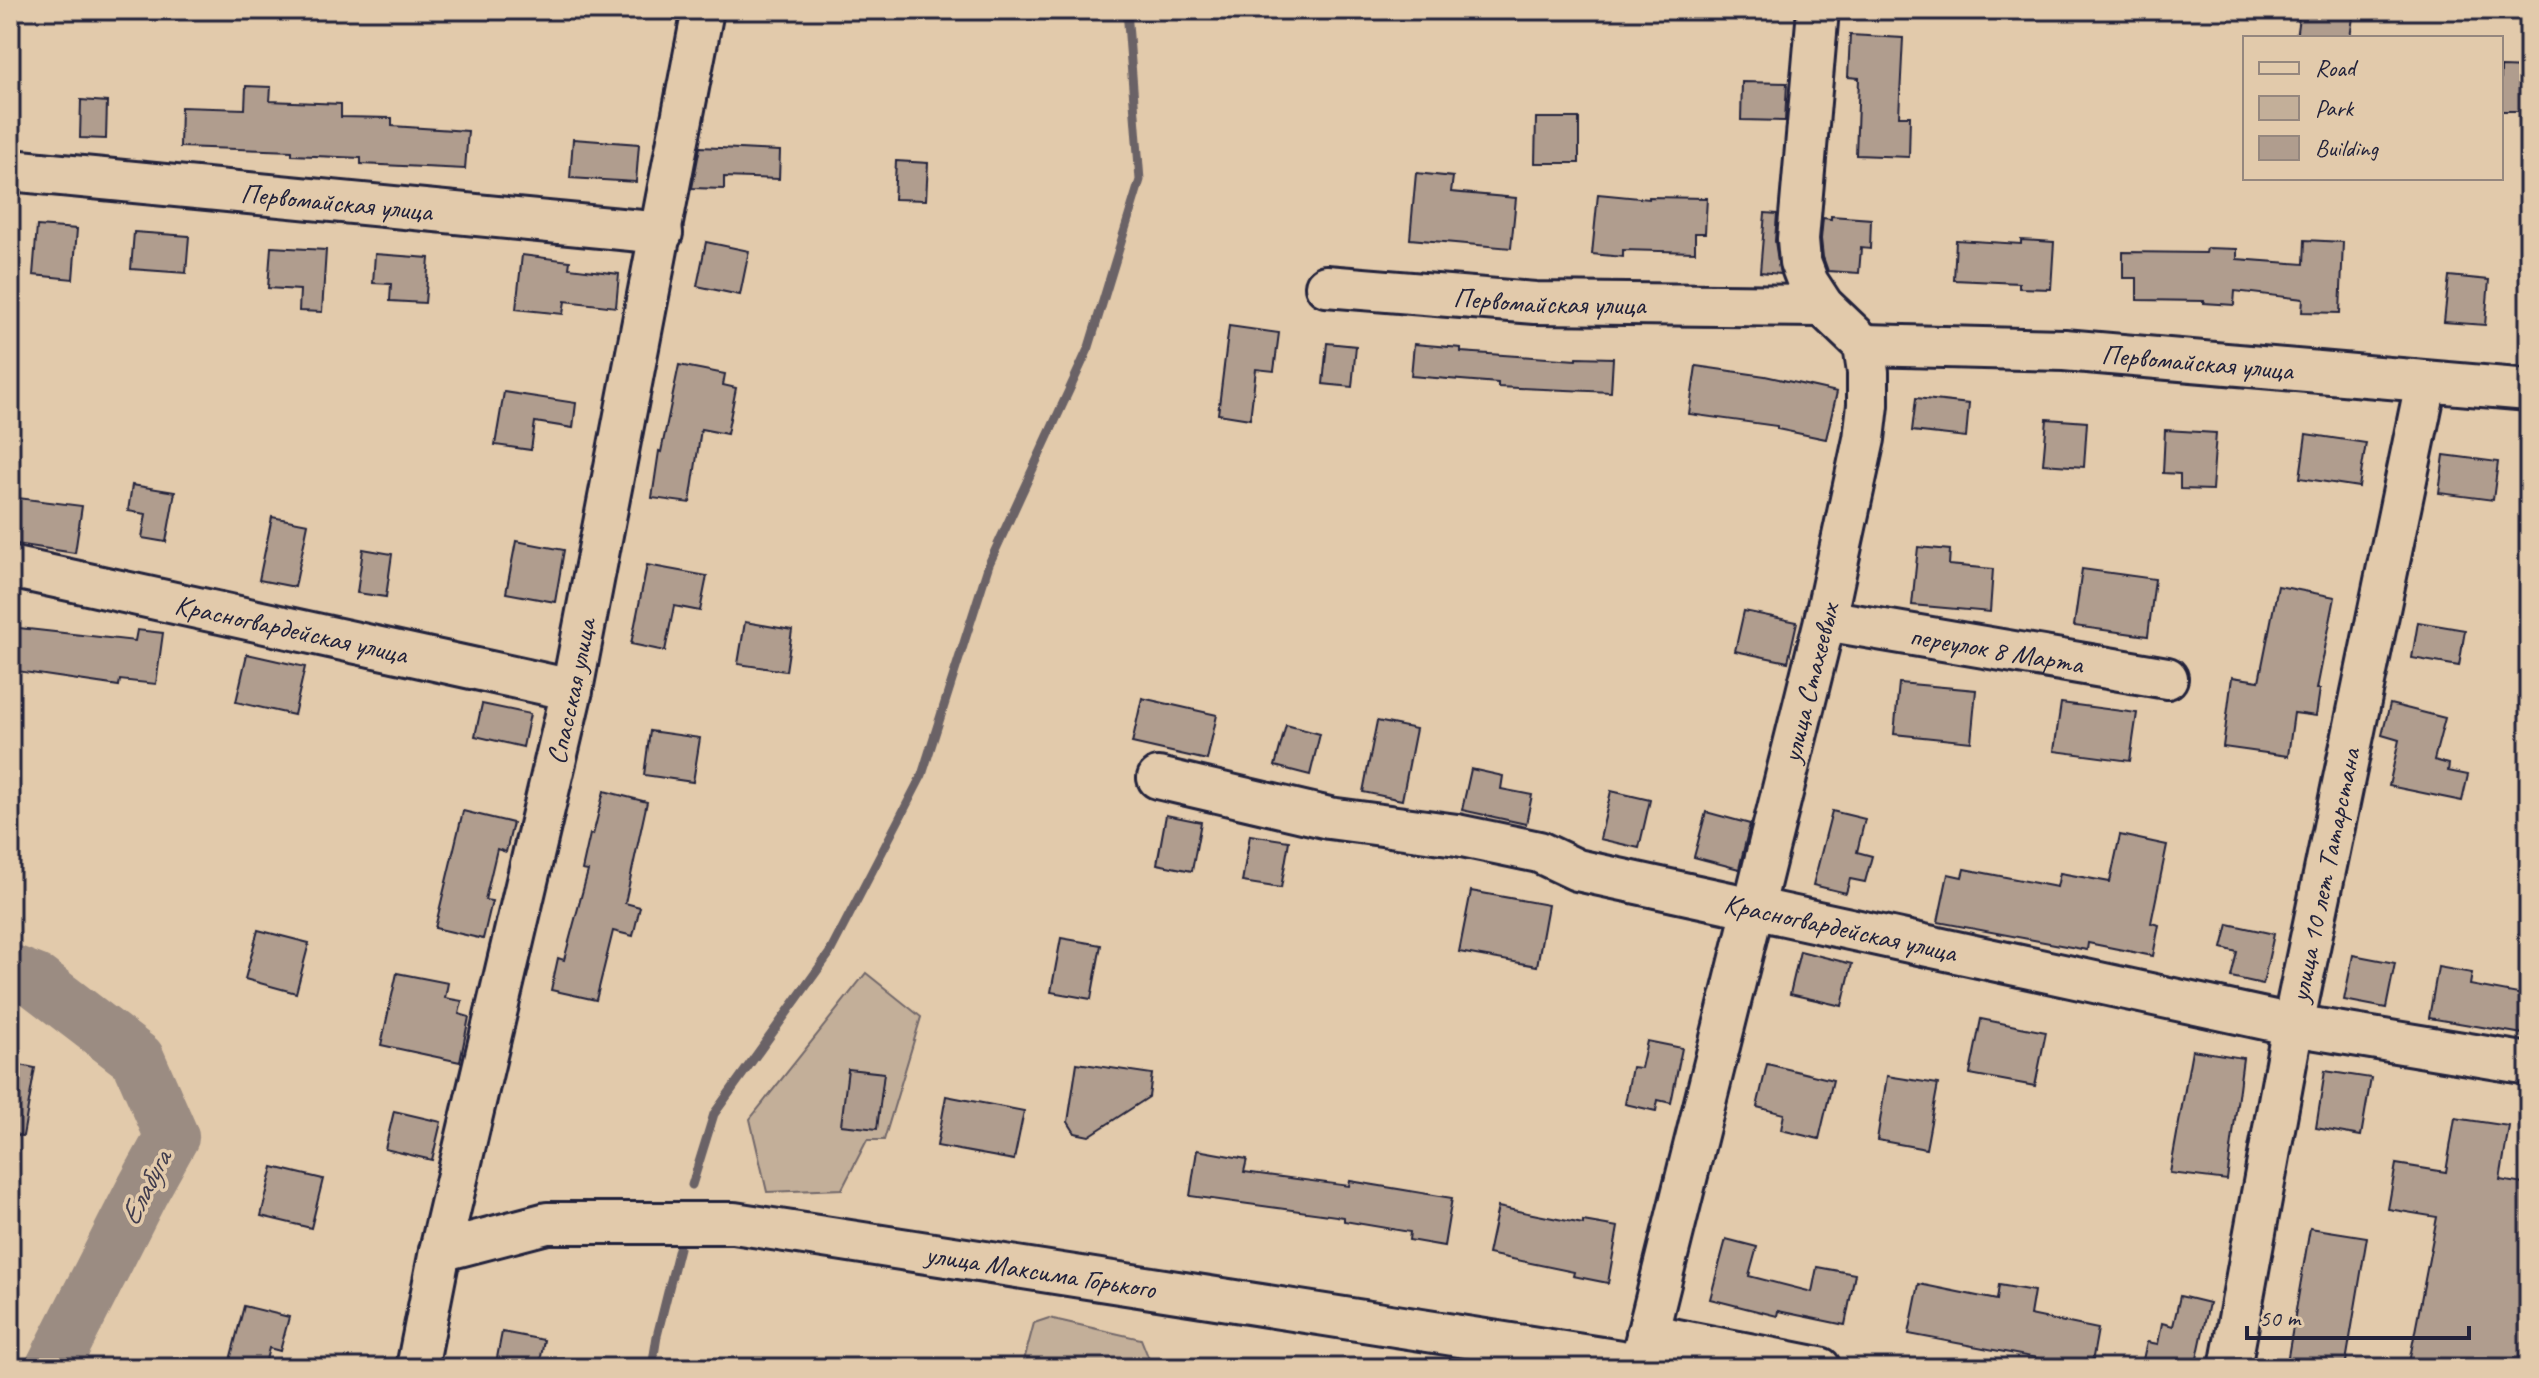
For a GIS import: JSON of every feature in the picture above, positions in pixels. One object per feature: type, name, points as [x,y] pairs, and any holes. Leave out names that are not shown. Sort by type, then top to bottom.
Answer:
[{"type":"street","name":"Спасская улица","points":[[417,1368],[440,1251],[572,690],[703,10]]},
{"type":"street","points":[[1818,10],[1798,239],[1800,262],[1808,283],[1823,306],[1864,345]]},
{"type":"street","name":"Первомайская улица","points":[[10,170],[662,233]]},
{"type":"street","name":"Первомайская улица","points":[[1326,286],[1535,303],[1823,306]]},
{"type":"street","name":"Первомайская улица","points":[[1864,345],[2064,350],[2529,390]]},
{"type":"street","name":"улица Стахеевых","points":[[1642,1355],[1825,620],[1865,427],[1868,372],[1864,345]]},
{"type":"street","name":"улица 10 лет Татарстана","points":[[2230,1368],[2293,1025],[2426,383]]},
{"type":"street","name":"Красногвардейская улица","points":[[10,567],[572,690]]},
{"type":"street","name":"переулок 8 Марта","points":[[1825,620],[2167,678]]},
{"type":"street","name":"Красногвардейская улица","points":[[1158,778],[1329,818],[1457,835],[1539,852],[1577,870],[2293,1025],[2529,1064]]},
{"type":"street","name":"улица Максима Горького","points":[[440,1251],[547,1223],[734,1223],[1642,1355],[1820,1368]]},
{"type":"green space","points":[[866,973],[921,1017],[884,1140],[867,1140],[842,1189],[767,1192],[750,1119]]},
{"type":"green space","points":[[1049,1318],[1141,1339],[1149,1359],[1147,1368],[1022,1368],[1034,1323]]},
{"type":"building","points":[[2300,10],[2354,10],[2350,36],[2296,36]]},
{"type":"building","points":[[1850,35],[1903,38],[1899,116],[1910,116],[1909,157],[1856,155],[1859,78],[1848,77]]},
{"type":"building","points":[[2503,67],[2529,68],[2529,111],[2503,111]]},
{"type":"building","points":[[1742,82],[1787,83],[1785,121],[1741,120]]},
{"type":"building","points":[[246,86],[271,87],[270,101],[341,104],[341,117],[392,118],[392,126],[468,131],[465,169],[361,164],[361,158],[292,155],[292,151],[180,147],[181,107],[245,109]]},
{"type":"building","points":[[81,100],[107,102],[106,139],[80,138]]},
{"type":"building","points":[[1536,118],[1579,118],[1579,163],[1535,163]]},
{"type":"building","points":[[573,139],[639,144],[636,182],[570,178]]},
{"type":"building","points":[[700,147],[780,151],[779,179],[724,177],[724,189],[692,188]]},
{"type":"building","points":[[896,161],[928,163],[926,200],[894,199]]},
{"type":"building","points":[[1416,173],[1453,177],[1451,192],[1516,198],[1511,248],[1410,239]]},
{"type":"building","points":[[1598,194],[1649,199],[1707,198],[1705,233],[1695,233],[1695,252],[1623,250],[1623,257],[1592,254]]},
{"type":"building","points":[[1765,213],[1777,214],[1775,241],[1780,274],[1760,272]]},
{"type":"building","points":[[1831,216],[1871,219],[1870,249],[1861,248],[1859,273],[1828,271],[1821,239],[1823,218],[1831,219]]},
{"type":"building","points":[[37,226],[77,229],[73,279],[33,275]]},
{"type":"building","points":[[134,232],[189,236],[186,273],[131,269]]},
{"type":"building","points":[[1956,240],[2021,244],[2021,240],[2054,242],[2051,289],[2019,288],[2019,283],[1954,280]]},
{"type":"building","points":[[2305,240],[2343,242],[2340,313],[2302,312],[2303,299],[2235,291],[2234,305],[2204,301],[2137,300],[2137,278],[2123,278],[2123,252],[2206,253],[2207,248],[2237,249],[2237,259],[2304,264]]},
{"type":"building","points":[[706,242],[749,251],[740,295],[697,286]]},
{"type":"building","points":[[271,247],[326,250],[322,312],[299,311],[300,290],[268,288]]},
{"type":"building","points":[[375,254],[429,258],[425,303],[390,301],[391,284],[373,283]]},
{"type":"building","points":[[522,255],[570,261],[569,268],[619,274],[616,307],[565,301],[563,314],[516,309]]},
{"type":"building","points":[[2449,276],[2489,280],[2485,325],[2444,322]]},
{"type":"building","points":[[1229,326],[1279,333],[1274,371],[1256,369],[1250,419],[1218,414]]},
{"type":"building","points":[[1327,343],[1356,346],[1352,387],[1323,384]]},
{"type":"building","points":[[1414,344],[1461,348],[1461,352],[1576,360],[1577,357],[1613,358],[1611,392],[1498,387],[1498,383],[1411,376]]},
{"type":"building","points":[[679,365],[725,374],[723,385],[736,388],[727,434],[701,429],[690,503],[652,498],[659,451]]},
{"type":"building","points":[[1696,366],[1765,376],[1837,392],[1826,439],[1777,429],[1777,426],[1689,414]]},
{"type":"building","points":[[504,392],[576,403],[573,428],[535,422],[531,450],[495,445]]},
{"type":"building","points":[[1916,398],[1969,404],[1966,437],[1912,431]]},
{"type":"building","points":[[2047,419],[2087,422],[2084,467],[2043,464]]},
{"type":"building","points":[[2165,430],[2216,433],[2212,490],[2180,489],[2180,474],[2163,473]]},
{"type":"building","points":[[2306,434],[2366,443],[2359,487],[2300,478]]},
{"type":"building","points":[[2444,455],[2498,462],[2493,500],[2439,493]]},
{"type":"building","points":[[132,485],[175,492],[166,542],[142,538],[146,514],[128,511]]},
{"type":"building","points":[[10,497],[82,506],[75,553],[10,543]]},
{"type":"building","points":[[272,517],[308,524],[295,587],[259,580]]},
{"type":"building","points":[[516,541],[564,550],[555,602],[506,593]]},
{"type":"building","points":[[1918,547],[1950,550],[1949,565],[1993,569],[1990,612],[1912,605]]},
{"type":"building","points":[[363,549],[392,554],[386,597],[357,593]]},
{"type":"building","points":[[647,565],[707,576],[700,611],[674,606],[665,651],[631,644]]},
{"type":"building","points":[[2082,569],[2155,579],[2148,636],[2074,626]]},
{"type":"building","points":[[2278,586],[2335,597],[2317,689],[2320,689],[2316,716],[2294,713],[2288,756],[2223,747],[2232,677],[2259,681]]},
{"type":"building","points":[[1744,611],[1797,622],[1788,662],[1735,651]]},
{"type":"building","points":[[745,622],[792,630],[786,671],[738,664]]},
{"type":"building","points":[[2418,622],[2465,630],[2459,666],[2412,658]]},
{"type":"building","points":[[10,627],[135,641],[137,630],[163,633],[156,684],[120,680],[119,686],[10,670]]},
{"type":"building","points":[[247,654],[305,667],[294,715],[236,702]]},
{"type":"building","points":[[1899,683],[1976,690],[1971,742],[1894,734]]},
{"type":"building","points":[[1142,698],[1217,715],[1207,760],[1132,743]]},
{"type":"building","points":[[2061,703],[2137,713],[2130,761],[2054,751]]},
{"type":"building","points":[[482,704],[530,714],[523,747],[475,736]]},
{"type":"building","points":[[2390,704],[2445,718],[2434,760],[2449,764],[2448,771],[2468,775],[2462,801],[2389,786],[2399,740],[2382,735]]},
{"type":"building","points":[[1377,721],[1416,729],[1402,800],[1363,792]]},
{"type":"building","points":[[1286,725],[1320,734],[1310,775],[1275,766]]},
{"type":"building","points":[[650,731],[700,738],[693,782],[644,775]]},
{"type":"building","points":[[1471,769],[1503,776],[1501,789],[1532,795],[1526,824],[1462,810]]},
{"type":"building","points":[[604,791],[647,802],[625,903],[640,907],[633,936],[613,931],[596,1000],[551,990],[558,958],[564,960],[588,871],[582,870]]},
{"type":"building","points":[[1611,791],[1650,800],[1639,848],[1600,839]]},
{"type":"building","points":[[463,811],[513,823],[506,852],[497,849],[485,900],[492,901],[483,939],[435,928]]},
{"type":"building","points":[[1832,811],[1865,819],[1857,852],[1872,856],[1865,882],[1850,879],[1846,893],[1813,885]]},
{"type":"building","points":[[1706,812],[1750,824],[1739,869],[1694,857]]},
{"type":"building","points":[[1166,815],[1201,822],[1192,871],[1157,864]]},
{"type":"building","points":[[1250,835],[1289,841],[1281,888],[1242,882]]},
{"type":"building","points":[[2120,835],[2167,845],[2151,923],[2159,925],[2153,956],[2088,943],[2087,950],[1938,922],[1948,874],[1962,877],[1964,869],[2057,887],[2060,873],[2110,882]]},
{"type":"building","points":[[1471,891],[1548,905],[1537,966],[1459,952]]},
{"type":"building","points":[[2228,924],[2274,934],[2263,984],[2231,977],[2237,952],[2222,948]]},
{"type":"building","points":[[258,930],[309,943],[296,993],[245,979]]},
{"type":"building","points":[[1061,938],[1101,945],[1091,999],[1051,992]]},
{"type":"building","points":[[1800,951],[1852,964],[1842,1006],[1790,994]]},
{"type":"building","points":[[2353,955],[2395,963],[2386,1008],[2344,1000]]},
{"type":"building","points":[[2438,967],[2472,973],[2470,985],[2529,996],[2529,1035],[2429,1018]]},
{"type":"building","points":[[397,973],[448,983],[445,998],[462,1001],[459,1014],[469,1017],[460,1062],[381,1045]]},
{"type":"building","points":[[1981,1019],[2046,1032],[2035,1086],[1970,1074]]},
{"type":"building","points":[[1647,1041],[1682,1048],[1671,1103],[1658,1100],[1656,1111],[1625,1104],[1632,1067],[1641,1068]]},
{"type":"building","points":[[2192,1050],[2243,1058],[2227,1180],[2170,1173]]},
{"type":"building","points":[[10,1063],[35,1068],[23,1136],[10,1135]]},
{"type":"building","points":[[1077,1063],[1152,1074],[1149,1097],[1089,1136],[1075,1133],[1068,1122]]},
{"type":"building","points":[[1767,1064],[1833,1080],[1819,1139],[1781,1130],[1784,1114],[1757,1107]]},
{"type":"building","points":[[848,1069],[884,1073],[877,1129],[841,1125]]},
{"type":"building","points":[[2325,1071],[2371,1078],[2361,1136],[2316,1128]]},
{"type":"building","points":[[1887,1076],[1938,1084],[1926,1149],[1877,1140]]},
{"type":"building","points":[[946,1096],[1024,1111],[1014,1160],[937,1146]]},
{"type":"building","points":[[394,1111],[441,1122],[432,1160],[385,1149]]},
{"type":"building","points":[[2455,1118],[2509,1126],[2500,1180],[2529,1185],[2529,1368],[2408,1368],[2437,1217],[2388,1209],[2396,1164],[2446,1172]]},
{"type":"building","points":[[1197,1150],[1247,1159],[1244,1172],[1349,1186],[1350,1181],[1452,1198],[1444,1246],[1409,1240],[1410,1232],[1344,1221],[1344,1217],[1190,1196]]},
{"type":"building","points":[[273,1167],[323,1179],[311,1228],[261,1216]]},
{"type":"building","points":[[1498,1207],[1583,1224],[1583,1221],[1618,1227],[1608,1283],[1573,1276],[1574,1272],[1488,1254]]},
{"type":"building","points":[[2310,1228],[2367,1237],[2345,1368],[2286,1368]]},
{"type":"building","points":[[1726,1239],[1757,1247],[1749,1276],[1812,1292],[1817,1267],[1855,1274],[1845,1325],[1778,1311],[1777,1316],[1710,1299]]},
{"type":"building","points":[[1919,1284],[1997,1300],[1999,1285],[2034,1291],[2030,1315],[2098,1329],[2091,1368],[2051,1365],[2052,1361],[1909,1334]]},
{"type":"building","points":[[2180,1296],[2209,1303],[2195,1368],[2141,1368],[2147,1342],[2158,1344],[2162,1323],[2173,1326]]},
{"type":"building","points":[[244,1306],[289,1317],[280,1351],[269,1348],[264,1368],[228,1368]]},
{"type":"building","points":[[502,1332],[544,1340],[539,1368],[495,1368]]},
{"type":"waterway","points":[[692,1185],[714,1114],[829,954],[922,775],[989,564],[1089,347],[1140,180],[1127,10]]},
{"type":"waterway","name":"Елабуга","points":[[10,971],[36,981],[138,1059],[172,1137],[52,1368]]},
{"type":"waterway","points":[[652,1368],[679,1248]]}]
